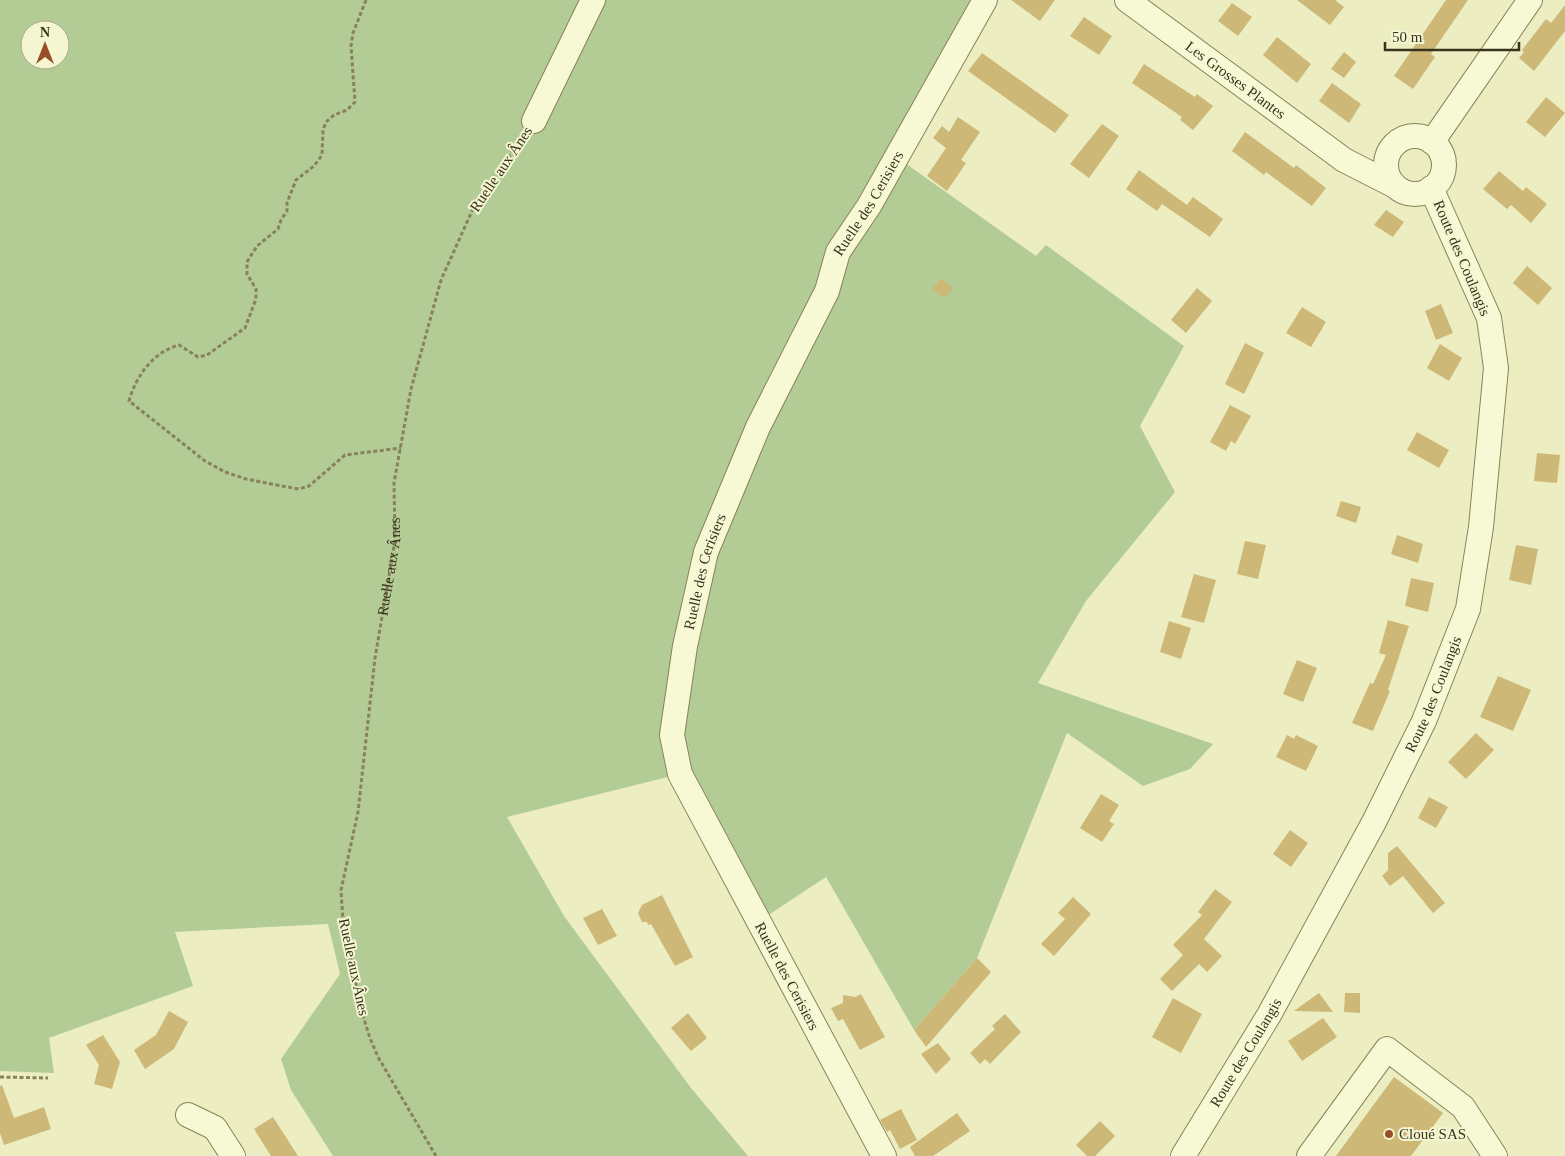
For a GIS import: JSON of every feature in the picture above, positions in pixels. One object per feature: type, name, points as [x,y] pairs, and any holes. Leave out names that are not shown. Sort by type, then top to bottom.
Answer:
[{"type":"street","name":"Ruelle aux Ânes","points":[[534,121],[593,0]]},
{"type":"street","name":"Ruelle des Cerisiers","points":[[884,1156],[680,774],[672,735],[685,646],[706,552],[758,427],[827,291],[838,252],[869,206],[985,0]]},
{"type":"street","name":"Les Grosses Plantes","points":[[1127,0],[1344,160],[1395,186]]},
{"type":"street","points":[[1432,142],[1530,0]]},
{"type":"street","points":[[1424,137],[1432,142],[1439,148],[1444,165],[1438,182],[1432,188],[1417,193],[1409,193],[1395,186],[1386,168],[1390,149],[1405,138],[1424,137]]},
{"type":"street","points":[[1344,160],[1387,158]]},
{"type":"street","name":"Route des Coulangis","points":[[1183,1156],[1270,1015],[1374,822],[1424,721],[1468,609],[1481,527],[1496,368],[1489,318],[1432,188]]},
{"type":"street","points":[[1309,1156],[1387,1049],[1463,1107],[1495,1156]]},
{"type":"street","points":[[188,1115],[215,1128],[233,1156]]},
{"type":"path","points":[[366,0],[353,33],[351,46],[355,102],[347,110],[334,115],[326,122],[323,130],[322,155],[314,166],[296,180],[287,211],[278,229],[257,246],[247,262],[247,274],[256,289],[256,299],[245,328],[206,354],[198,357],[179,345],[168,348],[145,367],[132,389],[129,400],[212,465],[246,479],[299,489],[309,486],[345,455],[401,448]]},
{"type":"path","name":"Ruelle aux Ânes","points":[[436,1156],[378,1057],[370,1038],[343,921],[341,890],[358,812],[375,658],[395,541],[394,483],[411,389],[441,280],[476,202],[534,121]]},
{"type":"path","points":[[0,1077],[48,1078]]},
{"type":"green space","points":[[0,0],[980,0],[891,153],[1036,256],[1046,245],[1184,346],[1140,426],[1175,492],[1086,601],[1038,683],[1213,744],[1190,769],[1143,786],[1067,733],[977,958],[914,1030],[826,877],[758,922],[680,774],[507,817],[564,916],[691,1088],[748,1156],[333,1156],[291,1090],[281,1059],[340,974],[328,924],[175,932],[193,986],[49,1038],[54,1073],[0,1071]]},
{"type":"building","points":[[1011,0],[1055,0],[1040,21]]},
{"type":"building","points":[[1297,0],[1335,0],[1344,7],[1330,25]]},
{"type":"building","points":[[1446,0],[1468,0],[1431,54],[1435,57],[1413,89],[1394,76]]},
{"type":"building","points":[[1232,3],[1252,17],[1238,36],[1218,21]]},
{"type":"building","points":[[1565,5],[1565,31],[1534,71],[1519,58],[1524,52],[1522,50],[1546,19],[1551,23]]},
{"type":"building","points":[[1084,17],[1112,36],[1099,55],[1070,36]]},
{"type":"building","points":[[1277,37],[1311,64],[1297,83],[1263,55]]},
{"type":"building","points":[[1344,52],[1356,62],[1344,78],[1331,69]]},
{"type":"building","points":[[982,53],[1069,115],[1055,133],[968,71]]},
{"type":"building","points":[[1144,64],[1195,97],[1197,94],[1213,106],[1193,130],[1180,120],[1182,117],[1132,83]]},
{"type":"building","points":[[1332,83],[1361,104],[1349,123],[1319,101]]},
{"type":"building","points":[[1546,97],[1565,113],[1545,137],[1526,122]]},
{"type":"building","points":[[958,117],[980,132],[961,160],[966,163],[947,191],[927,176],[946,148],[933,138],[942,126],[949,132]]},
{"type":"building","points":[[1102,124],[1119,136],[1089,178],[1070,164]]},
{"type":"building","points":[[1245,132],[1294,168],[1296,165],[1326,188],[1312,206],[1266,172],[1264,175],[1232,151]]},
{"type":"building","points":[[1139,170],[1187,205],[1193,197],[1223,219],[1210,237],[1162,204],[1157,211],[1126,189]]},
{"type":"building","points":[[1499,171],[1523,191],[1526,187],[1547,204],[1531,223],[1511,205],[1507,209],[1483,189]]},
{"type":"building","points":[[1386,210],[1404,222],[1393,237],[1374,225]]},
{"type":"building","points":[[1527,266],[1552,288],[1538,305],[1513,283]]},
{"type":"building","points":[[941,278],[953,288],[945,298],[932,289]]},
{"type":"building","points":[[1197,288],[1212,301],[1186,333],[1171,320]]},
{"type":"building","points":[[1441,304],[1453,333],[1436,340],[1425,311]]},
{"type":"building","points":[[1302,307],[1326,322],[1311,347],[1286,333]]},
{"type":"building","points":[[1245,343],[1264,353],[1244,394],[1225,384]]},
{"type":"building","points":[[1440,344],[1462,358],[1449,381],[1427,368]]},
{"type":"building","points":[[1230,405],[1251,416],[1235,444],[1231,441],[1226,451],[1210,442]]},
{"type":"building","points":[[1417,432],[1449,450],[1439,468],[1407,450]]},
{"type":"building","points":[[1537,453],[1560,455],[1557,483],[1534,481]]},
{"type":"building","points":[[1341,501],[1361,507],[1356,523],[1336,516]]},
{"type":"building","points":[[1397,535],[1423,544],[1418,563],[1391,554]]},
{"type":"building","points":[[1245,541],[1266,545],[1258,579],[1237,574]]},
{"type":"building","points":[[1516,545],[1538,549],[1531,585],[1509,580]]},
{"type":"building","points":[[1194,574],[1216,580],[1204,623],[1181,617]]},
{"type":"building","points":[[1411,578],[1434,583],[1428,612],[1405,606]]},
{"type":"building","points":[[1388,620],[1409,626],[1388,690],[1390,691],[1373,731],[1352,723],[1370,683],[1373,684],[1386,655],[1379,653]]},
{"type":"building","points":[[1169,621],[1191,628],[1181,659],[1160,652]]},
{"type":"building","points":[[1297,660],[1317,668],[1303,702],[1283,694]]},
{"type":"building","points":[[1498,676],[1531,690],[1513,731],[1480,717]]},
{"type":"building","points":[[1476,733],[1494,750],[1466,779],[1448,762]]},
{"type":"building","points":[[1287,735],[1294,739],[1296,735],[1318,746],[1306,771],[1276,757]]},
{"type":"building","points":[[1101,794],[1119,805],[1109,821],[1114,824],[1102,842],[1080,828]]},
{"type":"building","points":[[1429,797],[1448,807],[1436,828],[1418,818]]},
{"type":"building","points":[[1290,830],[1308,843],[1291,867],[1273,854]]},
{"type":"building","points":[[1397,846],[1445,903],[1433,913],[1403,876],[1390,886],[1382,876],[1388,870],[1388,853]]},
{"type":"building","points":[[1215,889],[1232,902],[1204,939],[1222,956],[1207,972],[1199,964],[1172,991],[1160,979],[1183,955],[1173,945],[1202,915],[1198,912]]},
{"type":"building","points":[[662,895],[693,957],[675,966],[651,924],[648,925],[647,922],[642,922],[638,913],[642,905]]},
{"type":"building","points":[[1073,897],[1091,914],[1054,956],[1041,944],[1065,919],[1058,913]]},
{"type":"building","points":[[602,909],[617,936],[598,945],[583,918]]},
{"type":"building","points":[[977,958],[991,972],[926,1047],[914,1030]]},
{"type":"building","points":[[1319,993],[1333,1012],[1294,1011]]},
{"type":"building","points":[[1345,993],[1360,993],[1360,1013],[1344,1012]]},
{"type":"building","points":[[861,994],[885,1037],[860,1050],[843,1019],[838,1021],[831,1008],[843,1003],[843,995],[855,997]]},
{"type":"building","points":[[1173,998],[1202,1014],[1181,1053],[1152,1037]]},
{"type":"building","points":[[169,1011],[188,1022],[174,1049],[145,1069],[134,1050],[156,1035]]},
{"type":"building","points":[[688,1013],[707,1038],[691,1051],[671,1028]]},
{"type":"building","points":[[1005,1014],[1021,1032],[990,1064],[985,1059],[980,1064],[970,1053],[995,1029],[992,1026]]},
{"type":"building","points":[[1323,1018],[1337,1037],[1302,1061],[1288,1041]]},
{"type":"building","points":[[103,1035],[120,1062],[112,1089],[94,1084],[99,1065],[86,1045]]},
{"type":"building","points":[[938,1043],[951,1059],[936,1074],[921,1054]]},
{"type":"building","name":"Cloué SAS","points":[[1394,1077],[1443,1113],[1411,1156],[1336,1156]]},
{"type":"building","points":[[2,1085],[14,1118],[44,1107],[51,1129],[4,1145],[0,1133],[0,1086]]},
{"type":"building","points":[[901,1109],[917,1140],[900,1149],[890,1130],[887,1132],[880,1120]]},
{"type":"building","points":[[957,1113],[970,1131],[933,1156],[915,1156],[910,1147]]},
{"type":"building","points":[[273,1117],[298,1156],[271,1156],[254,1129]]},
{"type":"building","points":[[1100,1121],[1115,1136],[1095,1156],[1087,1156],[1076,1145]]},
{"type":"place","name":"Cloué SAS","points":[[1389,1134]]}]
